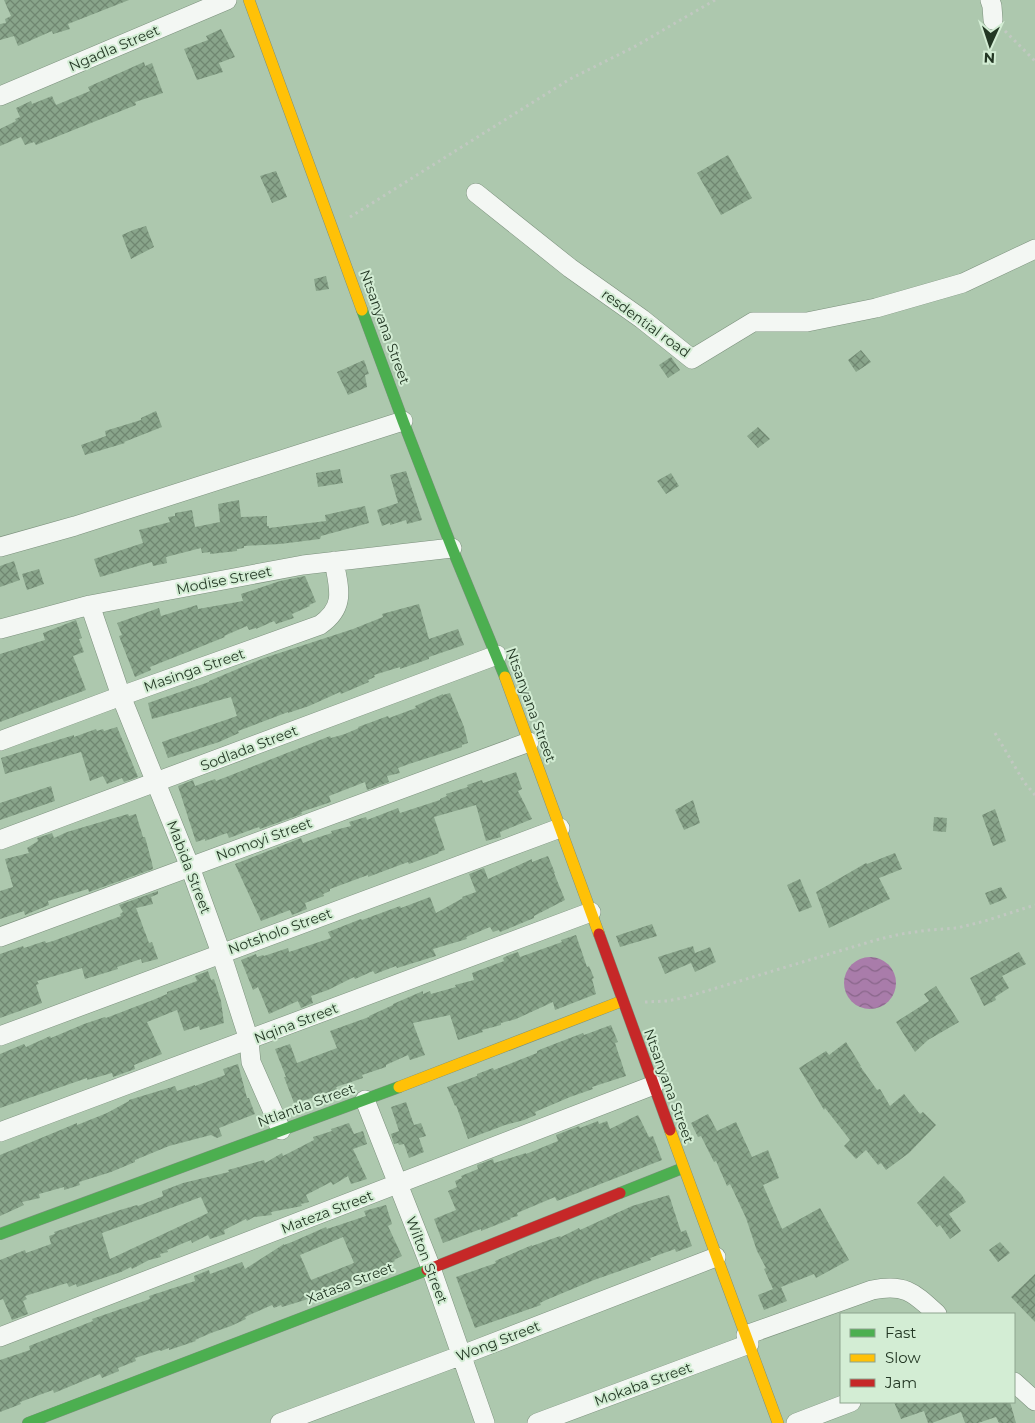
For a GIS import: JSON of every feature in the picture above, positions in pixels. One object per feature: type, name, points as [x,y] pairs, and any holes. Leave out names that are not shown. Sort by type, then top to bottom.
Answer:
[{"type":"street","name":"Ngadla Street","points":[[0,96],[227,0]]},
{"type":"street","name":"Ntsanyana Street","points":[[249,0],[452,548],[497,655],[683,1168],[778,1423]]},
{"type":"street","points":[[990,0],[993,20]]},
{"type":"street","name":"resdential road","points":[[476,193],[570,268],[642,319],[692,359],[752,322],[807,322],[876,308],[963,283],[1035,249]]},
{"type":"street","points":[[0,547],[75,526],[404,421]]},
{"type":"street","name":"Modise Street","points":[[0,629],[90,605],[303,565],[452,548]]},
{"type":"street","name":"Masinga Street","points":[[0,741],[320,625],[333,614],[339,602],[334,561]]},
{"type":"street","name":"Mabida Street","points":[[90,605],[121,696],[190,867],[221,953],[249,1040],[251,1062],[281,1130]]},
{"type":"street","name":"Sodlada Street","points":[[0,840],[497,655]]},
{"type":"street","name":"Nomoyi Street","points":[[0,937],[529,742]]},
{"type":"street","name":"Notsholo Street","points":[[0,1036],[560,828]]},
{"type":"street","name":"Nqina Street","points":[[0,1132],[591,912]]},
{"type":"street","name":"Ntlantla Street","points":[[0,1234],[364,1100],[622,1001]]},
{"type":"street","name":"Mateza Street","points":[[0,1337],[654,1085]]},
{"type":"street","name":"Wilton Street","points":[[364,1100],[431,1268],[485,1423]]},
{"type":"street","name":"Xatasa Street","points":[[28,1423],[431,1268],[683,1168]]},
{"type":"street","name":"Wong Street","points":[[280,1423],[716,1257]]},
{"type":"street","name":"Mokaba Street","points":[[538,1423],[872,1290],[886,1287],[899,1288],[912,1293],[936,1313]]},
{"type":"street","points":[[1015,1383],[1035,1401]]},
{"type":"street","points":[[796,1423],[848,1403]]},
{"type":"path","points":[[333,227],[570,79],[634,47],[715,0]]},
{"type":"path","points":[[995,732],[1024,782],[1035,795]]},
{"type":"path","points":[[622,1001],[667,1001],[683,998],[876,940],[929,930],[957,928],[1035,905]]},
{"type":"water","points":[[865,957],[875,957],[889,964],[896,978],[896,988],[889,1002],[875,1009],[865,1009],[855,1005],[848,998],[844,988],[844,978],[848,968],[855,961]]},
{"type":"building","points":[[4,0],[129,0],[68,24],[70,29],[53,34],[52,31],[18,46],[14,36],[0,40],[0,24],[6,23],[5,19],[11,16]]},
{"type":"building","points":[[221,29],[235,57],[219,63],[223,72],[197,80],[184,49],[208,40],[206,36]]},
{"type":"building","points":[[144,62],[145,66],[152,63],[163,93],[135,102],[136,105],[36,145],[34,142],[25,145],[21,137],[0,146],[0,129],[20,117],[16,108],[31,101],[32,104],[52,96],[56,105],[90,91],[88,87]]},
{"type":"building","points":[[728,155],[752,198],[721,215],[697,173]]},
{"type":"building","points":[[276,171],[287,197],[272,203],[260,176]]},
{"type":"building","points":[[146,226],[154,247],[131,259],[122,235]]},
{"type":"building","points":[[326,276],[329,289],[316,291],[314,279]]},
{"type":"building","points":[[861,350],[871,362],[856,372],[848,360]]},
{"type":"building","points":[[671,357],[680,370],[668,378],[659,365]]},
{"type":"building","points":[[364,360],[369,374],[365,375],[367,387],[348,395],[337,372]]},
{"type":"building","points":[[156,411],[162,427],[125,443],[85,455],[81,445],[106,436],[105,431],[141,420],[141,418]]},
{"type":"building","points":[[758,427],[770,439],[758,448],[747,436]]},
{"type":"building","points":[[340,469],[343,483],[318,487],[316,473]]},
{"type":"building","points":[[406,471],[422,520],[407,524],[406,520],[382,526],[377,510],[398,503],[390,475]]},
{"type":"building","points":[[671,473],[679,486],[666,494],[657,481]]},
{"type":"building","points":[[239,500],[241,517],[267,516],[267,526],[269,528],[326,521],[325,515],[365,506],[369,523],[321,536],[320,539],[244,546],[244,548],[237,549],[237,551],[210,554],[210,552],[202,553],[201,548],[166,557],[167,563],[153,566],[152,562],[100,577],[94,559],[143,543],[139,530],[170,522],[168,517],[175,516],[175,513],[192,510],[195,527],[220,522],[218,504]]},
{"type":"building","points":[[14,561],[20,580],[0,587],[0,566]]},
{"type":"building","points":[[39,569],[44,584],[27,590],[22,574]]},
{"type":"building","points":[[305,576],[316,602],[292,614],[294,618],[276,624],[274,621],[256,629],[249,630],[247,626],[225,637],[150,667],[151,670],[135,677],[119,636],[122,635],[117,623],[159,608],[161,616],[197,605],[198,609],[243,601],[241,594],[280,581]]},
{"type":"building","points":[[419,604],[429,639],[458,629],[464,645],[400,669],[400,667],[374,675],[375,677],[368,680],[369,682],[341,694],[340,692],[309,706],[238,731],[239,733],[219,742],[168,758],[162,742],[237,716],[231,697],[152,719],[148,703],[209,682],[264,658],[353,629],[383,617],[382,614]]},
{"type":"building","points":[[76,620],[82,638],[79,639],[84,652],[73,656],[86,690],[0,722],[0,654],[45,640],[43,633]]},
{"type":"building","points":[[450,693],[464,727],[468,743],[462,745],[462,747],[398,768],[400,773],[387,776],[389,782],[367,790],[365,782],[329,796],[331,802],[260,829],[259,827],[229,838],[227,833],[205,841],[205,839],[196,842],[178,786],[193,780],[195,786],[215,779],[216,781],[330,736],[331,738],[345,734],[388,716],[389,718],[416,708],[415,706]]},
{"type":"building","points":[[117,727],[138,777],[124,782],[122,778],[107,784],[103,776],[90,781],[81,752],[5,774],[1,758],[96,729],[97,731],[103,729],[104,731]]},
{"type":"building","points":[[516,772],[522,789],[518,791],[532,819],[500,832],[501,837],[486,841],[476,805],[434,817],[445,850],[409,864],[408,862],[330,889],[330,891],[323,894],[324,896],[305,903],[307,909],[292,915],[290,910],[261,921],[235,864],[301,838],[303,843],[332,833],[331,831],[351,826],[349,822],[366,817],[367,820],[398,808],[400,813],[440,800],[447,796],[446,794],[468,787],[467,785],[482,780],[483,783]]},
{"type":"building","points":[[51,786],[55,801],[0,820],[0,803]]},
{"type":"building","points":[[693,800],[700,823],[684,830],[675,810]]},
{"type":"building","points":[[995,809],[1006,841],[993,846],[982,815]]},
{"type":"building","points":[[128,814],[129,816],[136,814],[143,837],[145,837],[153,869],[89,892],[88,889],[48,901],[49,905],[25,915],[24,911],[0,919],[0,891],[13,887],[5,859],[29,853],[27,848],[38,841],[37,838],[52,833],[54,838],[67,832]]},
{"type":"building","points":[[934,817],[947,818],[946,832],[933,831]]},
{"type":"building","points":[[895,853],[902,869],[879,878],[890,899],[829,928],[816,892],[866,863]]},
{"type":"building","points":[[548,856],[565,900],[534,916],[534,918],[500,932],[499,930],[493,932],[490,927],[466,937],[467,939],[433,949],[436,956],[397,968],[396,966],[375,974],[373,971],[355,979],[354,977],[311,996],[313,1003],[301,1008],[298,1001],[269,1014],[258,987],[253,990],[241,960],[256,954],[257,957],[264,956],[288,948],[289,952],[331,938],[328,932],[361,919],[400,906],[401,908],[430,897],[436,913],[462,897],[476,892],[469,874],[484,868],[488,879],[532,859],[532,862]]},
{"type":"building","points":[[800,879],[812,907],[799,912],[787,885]]},
{"type":"building","points":[[1001,887],[1007,898],[990,905],[985,893]]},
{"type":"building","points":[[158,891],[158,894],[151,897],[153,904],[136,908],[149,943],[152,942],[158,959],[142,963],[141,959],[117,967],[118,969],[85,979],[82,968],[37,981],[39,984],[36,985],[42,1003],[0,1018],[0,954],[23,946],[24,948],[45,941],[46,943],[53,941],[121,916],[120,914],[123,912],[119,905]]},
{"type":"building","points":[[652,924],[657,936],[620,947],[616,936]]},
{"type":"building","points":[[576,935],[587,967],[589,966],[594,978],[592,979],[596,994],[555,1010],[553,1002],[516,1019],[501,1023],[501,1025],[482,1030],[483,1032],[458,1040],[450,1015],[413,1023],[425,1055],[410,1060],[408,1055],[386,1065],[386,1067],[362,1075],[363,1078],[336,1087],[338,1092],[294,1103],[275,1049],[290,1044],[297,1063],[337,1048],[330,1031],[369,1017],[423,991],[423,994],[430,991],[431,994],[474,980],[472,973],[504,961],[503,958],[509,955],[518,952],[520,957]]},
{"type":"building","points":[[693,946],[695,953],[710,947],[716,962],[695,972],[691,963],[665,974],[658,957]]},
{"type":"building","points":[[1019,952],[1026,964],[1002,976],[1009,988],[995,997],[996,1000],[984,1006],[970,978]]},
{"type":"building","points":[[208,971],[211,980],[214,979],[221,1001],[224,1023],[200,1030],[199,1026],[184,1031],[177,1010],[147,1022],[162,1054],[134,1065],[135,1069],[113,1077],[112,1073],[87,1080],[87,1078],[0,1108],[0,1054],[24,1044],[26,1047],[50,1036],[51,1038],[84,1024],[106,1018],[153,1000],[167,994],[167,992],[197,981],[195,976]]},
{"type":"building","points":[[936,986],[959,1022],[928,1040],[915,1052],[896,1022],[929,1001],[924,994]]},
{"type":"building","points":[[611,1025],[618,1042],[615,1043],[626,1076],[592,1087],[593,1089],[535,1112],[536,1115],[524,1120],[468,1139],[456,1105],[447,1087],[477,1076],[477,1074],[493,1068],[494,1070],[537,1053],[537,1051],[583,1033],[584,1035]]},
{"type":"building","points":[[846,1042],[860,1066],[877,1090],[880,1089],[890,1106],[904,1094],[920,1114],[923,1112],[936,1125],[909,1153],[886,1170],[881,1163],[878,1165],[866,1150],[856,1159],[844,1146],[850,1140],[825,1108],[824,1110],[799,1068],[826,1051],[829,1055]]},
{"type":"building","points":[[238,1064],[247,1098],[249,1098],[255,1114],[219,1128],[222,1136],[217,1138],[211,1135],[169,1146],[111,1172],[79,1182],[80,1185],[39,1194],[40,1198],[22,1202],[24,1205],[0,1216],[0,1155],[77,1123],[77,1125],[107,1113],[129,1100],[175,1086],[177,1091],[225,1075],[223,1069]]},
{"type":"building","points":[[406,1102],[414,1125],[421,1123],[426,1136],[419,1138],[424,1152],[409,1158],[404,1144],[394,1144],[391,1134],[399,1131],[391,1107]]},
{"type":"building","points":[[708,1114],[717,1131],[736,1122],[752,1157],[768,1150],[779,1178],[763,1185],[782,1229],[820,1208],[849,1260],[816,1278],[814,1274],[781,1287],[787,1301],[764,1310],[758,1295],[773,1289],[764,1269],[766,1268],[757,1251],[746,1218],[730,1184],[727,1186],[716,1161],[714,1162],[701,1136],[698,1137],[691,1123]]},
{"type":"building","points":[[638,1115],[649,1137],[653,1136],[662,1160],[557,1201],[555,1197],[517,1213],[518,1216],[511,1219],[443,1243],[434,1219],[456,1210],[448,1191],[457,1187],[455,1181],[462,1178],[461,1176],[478,1169],[477,1165],[493,1159],[494,1163],[526,1154],[558,1141],[556,1135],[579,1126],[580,1128],[598,1121],[599,1124],[607,1121],[610,1129]]},
{"type":"building","points":[[349,1123],[354,1134],[363,1131],[367,1144],[353,1149],[367,1179],[351,1184],[348,1176],[333,1185],[331,1182],[306,1195],[309,1202],[301,1204],[302,1206],[271,1212],[272,1215],[254,1217],[247,1221],[246,1219],[224,1230],[225,1234],[210,1239],[208,1235],[192,1243],[191,1240],[167,1250],[168,1252],[160,1254],[161,1257],[149,1260],[132,1269],[131,1267],[77,1287],[76,1284],[69,1287],[67,1283],[25,1296],[27,1299],[23,1301],[28,1314],[12,1320],[3,1299],[0,1300],[0,1260],[25,1250],[26,1253],[51,1244],[49,1236],[55,1234],[54,1232],[120,1210],[138,1206],[163,1196],[162,1191],[183,1183],[229,1172],[228,1170],[264,1160],[265,1163],[282,1153],[283,1156],[314,1140],[313,1137],[332,1131],[331,1129]],"holes":[[[201,1197],[208,1213],[110,1259],[102,1233]]]},
{"type":"building","points":[[944,1176],[966,1202],[949,1214],[961,1231],[950,1239],[940,1225],[937,1227],[917,1203]]},
{"type":"building","points":[[669,1195],[681,1232],[686,1230],[692,1246],[676,1252],[675,1249],[650,1258],[651,1260],[594,1280],[546,1300],[540,1303],[541,1305],[475,1328],[456,1277],[496,1263],[495,1261],[532,1245],[561,1237],[579,1228],[580,1230],[632,1206]]},
{"type":"building","points":[[386,1205],[392,1224],[388,1226],[402,1256],[367,1276],[330,1290],[330,1288],[305,1300],[282,1307],[281,1305],[274,1308],[272,1305],[245,1317],[246,1319],[196,1341],[135,1358],[136,1361],[118,1368],[119,1371],[102,1378],[100,1374],[54,1393],[53,1390],[20,1402],[21,1404],[0,1412],[0,1360],[30,1350],[29,1346],[93,1321],[92,1319],[150,1299],[149,1296],[195,1281],[194,1276],[209,1270],[210,1274],[242,1262],[245,1269],[284,1244],[326,1227],[327,1229],[366,1216],[364,1211]],"holes":[[[343,1237],[354,1263],[311,1280],[300,1255]]]},
{"type":"building","points":[[1000,1242],[1010,1253],[998,1262],[989,1250]]},
{"type":"building","points":[[1035,1274],[1035,1322],[1011,1297]]},
{"type":"building","points":[[894,1403],[1010,1403],[1016,1423],[999,1423],[996,1417],[978,1423],[965,1423],[961,1412],[932,1423],[928,1423],[924,1411],[901,1419]]},
{"type":"traffic: fast","points":[[362,310],[452,548],[505,677]]},
{"type":"traffic: fast","points":[[0,1234],[399,1087]]},
{"type":"traffic: fast","points":[[620,1193],[683,1168]]},
{"type":"traffic: fast","points":[[28,1423],[427,1270]]},
{"type":"traffic: slow","points":[[249,0],[362,310]]},
{"type":"traffic: slow","points":[[505,677],[599,934]]},
{"type":"traffic: slow","points":[[399,1087],[622,1001]]},
{"type":"traffic: slow","points":[[670,1130],[778,1423]]},
{"type":"traffic: jam","points":[[599,934],[670,1130]]},
{"type":"traffic: jam","points":[[427,1270],[620,1193]]}]
